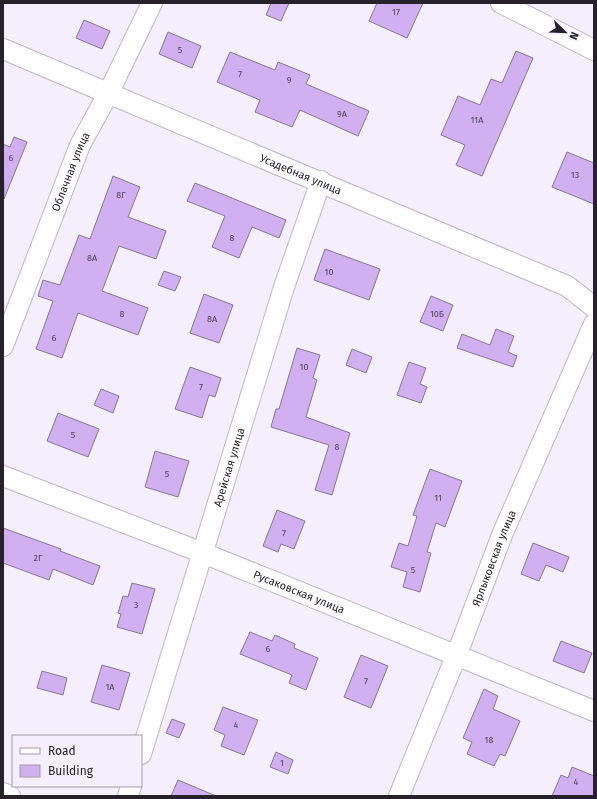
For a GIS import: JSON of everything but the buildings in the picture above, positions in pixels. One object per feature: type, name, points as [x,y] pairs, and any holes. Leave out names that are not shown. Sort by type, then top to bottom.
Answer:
[{"type":"street","name":"Облачная улица","points":[[3,346],[80,145],[108,94],[152,3]]},
{"type":"street","points":[[500,3],[594,50]]},
{"type":"street","name":"Усадебная улица","points":[[3,49],[108,94],[321,181],[567,286],[594,307]]},
{"type":"street","name":"Арейская улица","points":[[142,751],[284,287],[321,181]]},
{"type":"street","name":"Ярлыковская улица","points":[[399,796],[457,654],[502,535],[587,362],[594,324]]},
{"type":"street","name":"Русаковская улица","points":[[3,476],[203,553],[457,654],[594,711]]},
{"type":"street","points":[[3,793],[10,796]]}]
